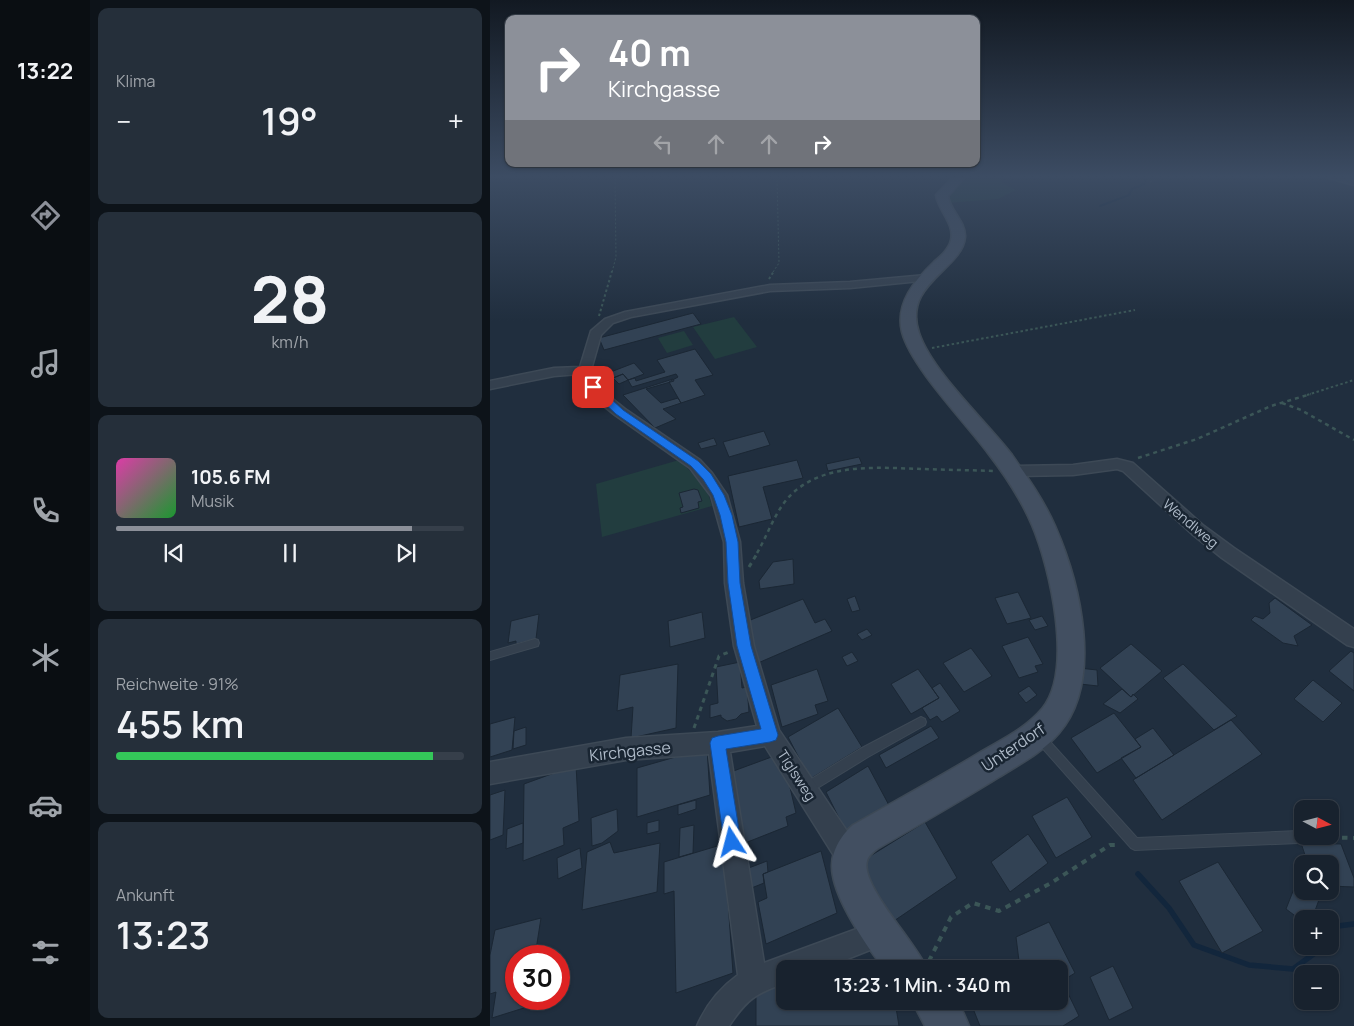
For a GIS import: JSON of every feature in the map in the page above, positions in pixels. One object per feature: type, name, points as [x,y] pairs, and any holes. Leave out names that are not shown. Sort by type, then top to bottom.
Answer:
[{"type":"main road","name":"Unterdorf","points":[[850,858],[854,848],[865,837],[951,787],[1036,734],[1053,718],[1065,699],[1070,679],[1069,630],[1063,590],[1051,544],[1035,506],[1013,471],[918,351],[910,332],[908,314],[912,298],[926,278],[952,251],[958,241],[955,225]]},
{"type":"main road","points":[[850,858],[851,878],[881,933],[901,960]]},
{"type":"main road","points":[[938,1010],[949,1026]]},
{"type":"street","points":[[490,385],[554,372],[585,370],[592,338],[602,326],[629,314],[724,298],[754,290],[780,287],[850,285],[926,278]]},
{"type":"street","name":"Tiglsweg","points":[[585,370],[585,378],[600,396],[620,412],[683,454],[710,480],[719,495],[732,542],[734,583],[744,646],[770,735],[850,858]]},
{"type":"street","points":[[1013,471],[1073,470],[1118,464]]},
{"type":"street","name":"Wendlweg","points":[[1118,464],[1134,470],[1184,519],[1228,553],[1354,639]]},
{"type":"street","name":"Kirchgasse","points":[[490,773],[626,748],[718,743],[770,735]]},
{"type":"street","points":[[718,743],[753,981]]},
{"type":"street","points":[[712,1026],[732,996],[753,981],[881,933]]},
{"type":"lane","points":[[490,656],[535,643]]},
{"type":"lane","points":[[805,789],[864,753],[921,722]]},
{"type":"lane","points":[[1036,734],[1136,844],[1294,837]]},
{"type":"path","points":[[602,326],[598,321],[616,257],[616,225]]},
{"type":"path","points":[[754,290],[770,278],[779,263],[778,225]]},
{"type":"path","points":[[918,351],[1135,310]]},
{"type":"path","points":[[1118,464],[1197,439],[1280,402],[1354,380]]},
{"type":"path","points":[[1280,402],[1301,410],[1354,440]]},
{"type":"path","points":[[734,583],[754,559],[793,492],[813,480],[850,470],[880,468],[1013,471]]},
{"type":"path","points":[[688,745],[704,703],[710,677],[719,656],[744,646]]},
{"type":"path","points":[[1339,838],[1354,838]]},
{"type":"path","points":[[930,960],[951,918],[972,903],[999,911],[1051,883],[1110,845],[1136,844]]},
{"type":"green space","points":[[734,317],[757,347],[715,359],[693,327]]},
{"type":"green space","points":[[684,331],[693,345],[667,353],[658,338]]},
{"type":"green space","points":[[679,460],[706,487],[712,506],[602,537],[596,484]]},
{"type":"building","points":[[693,313],[701,324],[604,350],[599,338]]},
{"type":"building","points":[[695,349],[713,375],[695,380],[705,395],[681,403],[669,382],[678,377],[676,374],[632,387],[628,380],[635,378],[636,381],[665,372],[657,360]]},
{"type":"building","points":[[634,363],[644,374],[628,380],[623,374],[613,378],[608,373]]},
{"type":"building","points":[[623,374],[628,380],[619,384],[613,378]]},
{"type":"building","points":[[673,379],[674,381],[646,389],[661,403],[678,398],[681,403],[663,409],[676,419],[655,428],[623,395]]},
{"type":"building","points":[[764,431],[770,445],[729,457],[723,442]]},
{"type":"building","points":[[714,438],[717,445],[701,449],[698,443]]},
{"type":"building","points":[[859,457],[862,464],[828,471],[826,464]]},
{"type":"building","points":[[797,460],[803,478],[763,487],[772,519],[739,527],[728,476]]},
{"type":"building","points":[[694,489],[698,490],[702,501],[698,502],[699,508],[681,513],[680,508],[683,507],[679,493]]},
{"type":"building","points":[[793,559],[794,584],[760,589],[759,581],[773,562]]},
{"type":"building","points":[[1018,592],[1031,618],[1007,624],[995,598]]},
{"type":"building","points":[[855,596],[860,610],[852,612],[847,599]]},
{"type":"building","points":[[1275,598],[1312,625],[1294,636],[1298,646],[1283,643],[1251,620],[1255,616],[1263,619],[1270,613],[1269,603]]},
{"type":"building","points":[[803,599],[815,623],[825,619],[832,631],[758,663],[743,623]]},
{"type":"building","points":[[702,612],[705,638],[670,647],[668,621]]},
{"type":"building","points":[[539,614],[536,639],[516,644],[516,641],[508,643],[511,621]]},
{"type":"building","points":[[1042,616],[1048,626],[1035,630],[1029,620]]},
{"type":"building","points":[[867,629],[872,635],[862,640],[857,634]]},
{"type":"building","points":[[1028,637],[1043,664],[1035,666],[1038,672],[1019,678],[1002,646]]},
{"type":"building","points":[[1131,644],[1162,671],[1131,697],[1100,668]]},
{"type":"building","points":[[971,648],[992,676],[964,692],[943,663]]},
{"type":"building","points":[[1351,651],[1354,653],[1354,691],[1329,671]]},
{"type":"building","points":[[852,652],[858,661],[847,666],[842,657]]},
{"type":"building","points":[[740,662],[742,688],[747,687],[749,712],[741,714],[736,719],[727,721],[721,715],[710,718],[710,705],[718,703],[716,667]]},
{"type":"building","points":[[678,664],[676,728],[631,738],[633,707],[617,711],[620,675]]},
{"type":"building","points":[[1183,664],[1237,716],[1214,730],[1163,678]]},
{"type":"building","points":[[1079,668],[1097,670],[1098,686],[1080,684]]},
{"type":"building","points":[[817,669],[828,701],[815,705],[818,714],[782,727],[771,685]]},
{"type":"building","points":[[918,669],[939,698],[911,714],[891,684]]},
{"type":"building","points":[[1313,680],[1342,703],[1323,722],[1294,699]]},
{"type":"building","points":[[940,683],[960,711],[942,722],[937,716],[930,720],[922,708],[939,698],[932,688]]},
{"type":"building","points":[[1029,686],[1037,695],[1026,703],[1018,693]]},
{"type":"building","points":[[1122,689],[1131,697],[1133,694],[1138,699],[1120,713],[1103,704]]},
{"type":"building","points":[[838,708],[862,747],[810,779],[788,737]]},
{"type":"building","points":[[1114,713],[1141,747],[1097,773],[1071,738]]},
{"type":"building","points":[[515,717],[512,750],[490,757],[490,724]]},
{"type":"building","points":[[1231,720],[1262,754],[1162,820],[1133,780]]},
{"type":"building","points":[[931,726],[939,738],[886,768],[879,755]]},
{"type":"building","points":[[526,727],[526,745],[513,749],[514,731]]},
{"type":"building","points":[[1153,728],[1174,755],[1136,778],[1121,758],[1141,747],[1135,739]]},
{"type":"building","points":[[707,748],[710,795],[637,817],[637,768]]},
{"type":"building","points":[[777,755],[785,766],[796,813],[786,817],[788,826],[740,845],[728,773]]},
{"type":"building","points":[[576,765],[579,821],[563,828],[564,845],[523,861],[524,784]]},
{"type":"building","points":[[868,766],[891,809],[848,836],[826,792]]},
{"type":"building","points":[[505,790],[503,835],[490,840],[490,795]]},
{"type":"building","points":[[1067,797],[1092,837],[1056,858],[1032,816]]},
{"type":"building","points":[[696,800],[696,809],[678,815],[678,805]]},
{"type":"building","points":[[617,809],[618,831],[602,843],[592,846],[591,818]]},
{"type":"building","points":[[659,820],[659,831],[647,834],[647,823]]},
{"type":"building","points":[[925,822],[957,878],[888,925],[859,863]]},
{"type":"building","points":[[523,823],[523,843],[506,849],[507,829]]},
{"type":"building","points":[[694,825],[693,853],[679,857],[680,828]]},
{"type":"building","points":[[1028,834],[1048,863],[1010,892],[991,862]]},
{"type":"building","points":[[610,842],[614,853],[660,843],[657,892],[582,910],[587,852]]},
{"type":"building","points":[[724,844],[733,973],[676,993],[674,891],[664,894],[664,862]]},
{"type":"building","points":[[1341,844],[1354,878],[1354,887],[1339,886],[1339,855],[1305,855],[1302,845]]},
{"type":"building","points":[[580,848],[582,868],[558,879],[557,858]]},
{"type":"building","points":[[821,851],[837,913],[766,944],[758,902],[767,898],[763,874]]},
{"type":"building","points":[[767,861],[768,872],[763,874],[764,883],[749,889],[746,869]]},
{"type":"building","points":[[1218,862],[1263,931],[1222,953],[1179,881]]},
{"type":"building","points":[[1294,889],[1294,900],[1319,900],[1315,910],[1294,910],[1294,915],[1286,909]]},
{"type":"building","points":[[541,918],[537,945],[505,945],[505,1010],[517,1010],[492,1018],[496,992],[490,994],[490,955],[495,930]]},
{"type":"building","points":[[1049,922],[1075,973],[1068,977],[1068,960],[1019,960],[1016,937]]},
{"type":"building","points":[[1113,966],[1133,1008],[1109,1020],[1090,977]]},
{"type":"building","points":[[776,986],[776,1010],[896,1010],[899,1026],[756,1026],[756,991]]},
{"type":"building","points":[[1068,993],[1079,1016],[1063,1026],[980,1026],[974,1010],[1068,1010]]},
{"type":"waterway","points":[[1138,874],[1169,908],[1194,945],[1249,965],[1293,969],[1312,955]]},
{"type":"waterway","points":[[1339,926],[1354,924]]},
{"type":"route","points":[[593,387],[600,396],[620,412],[695,464],[707,476],[719,495],[726,515],[732,542],[734,583],[744,646],[770,735],[718,743],[732,842]]}]
